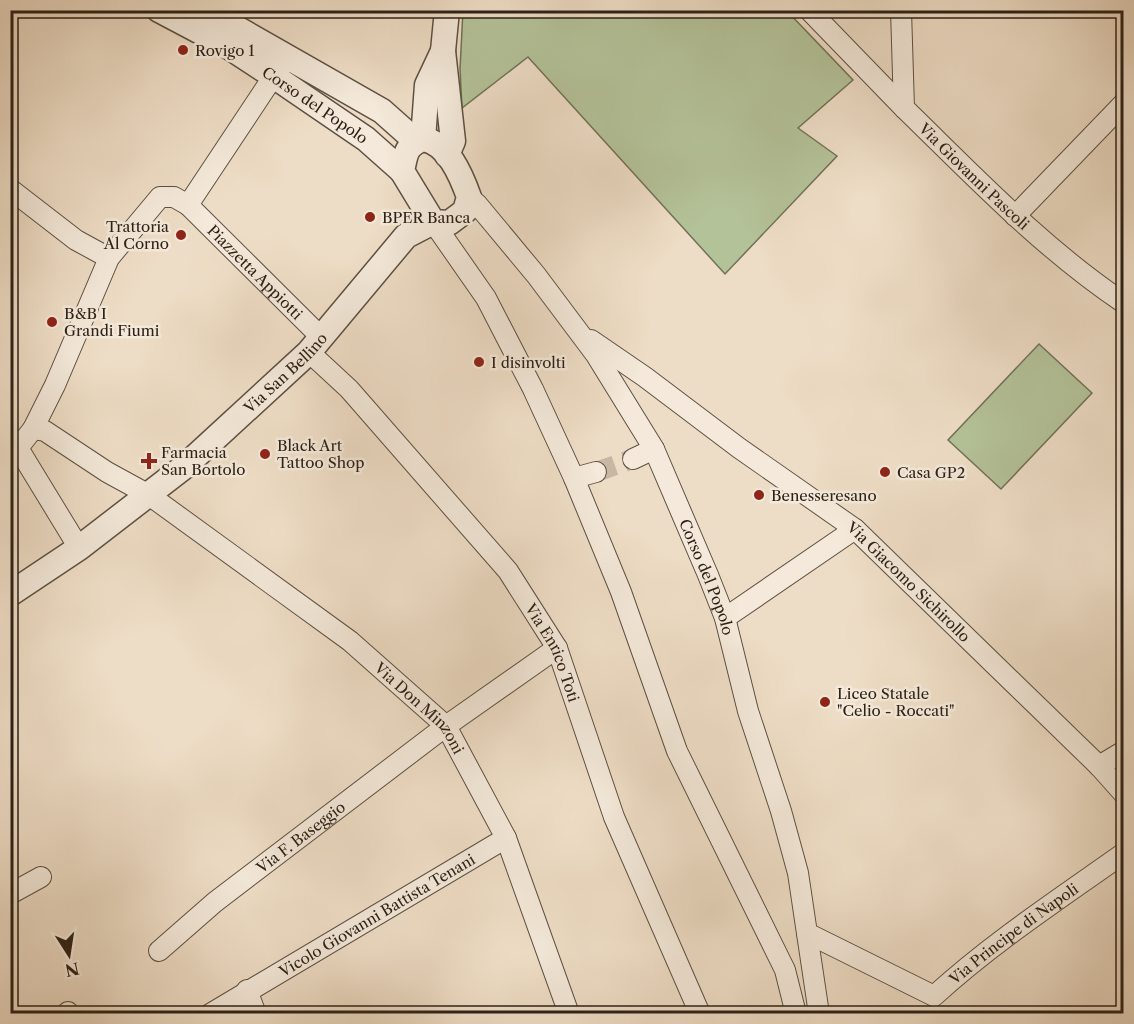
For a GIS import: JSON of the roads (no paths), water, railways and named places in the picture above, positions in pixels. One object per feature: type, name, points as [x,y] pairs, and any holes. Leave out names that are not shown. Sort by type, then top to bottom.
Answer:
[{"type":"street","name":"Corso del Popolo","points":[[159,10],[229,47],[366,139],[402,171],[427,212]]},
{"type":"street","name":"Corso del Popolo","points":[[205,10],[382,111],[418,141],[433,141],[447,155]]},
{"type":"street","points":[[427,212],[449,223],[465,211],[469,197],[447,155],[453,141],[443,51],[447,10]]},
{"type":"street","name":"Via Giovanni Pascoli","points":[[809,10],[904,108],[1015,216],[1092,282],[1124,303]]},
{"type":"street","points":[[901,10],[904,108]]},
{"type":"street","points":[[402,171],[407,151],[418,141],[427,85],[443,51]]},
{"type":"street","points":[[188,205],[275,77],[286,56]]},
{"type":"street","points":[[382,111],[402,108],[411,103],[427,85]]},
{"type":"street","points":[[1015,216],[1124,103]]},
{"type":"street","points":[[10,189],[76,240],[109,258],[55,385],[33,429],[14,444],[80,548]]},
{"type":"street","name":"Piazzetta Appiotti","points":[[109,258],[160,197],[174,197],[188,205],[316,345]]},
{"type":"street","name":"Corso del Popolo","points":[[469,197],[492,221],[583,335],[654,449],[725,618],[748,711],[781,811],[798,873],[819,1014]]},
{"type":"street","points":[[427,212],[486,298],[533,389],[574,478],[621,592],[677,751],[785,970],[796,1014]]},
{"type":"street","name":"Via San Bellino","points":[[10,594],[80,548],[184,467],[316,345],[406,236],[410,218],[427,212]]},
{"type":"street","name":"Via Giacomo Sichirollo","points":[[583,335],[645,377],[739,448],[855,529],[1099,766],[1124,794]]},
{"type":"street","name":"Via Enrico Toti","points":[[316,345],[350,389],[508,571],[557,648],[614,817],[700,1014]]},
{"type":"street","name":"Via Don Minzoni","points":[[33,429],[45,431],[107,472],[149,495],[350,641],[446,726],[506,838],[569,1014]]},
{"type":"street","points":[[633,459],[654,449]]},
{"type":"street","points":[[574,478],[596,472]]},
{"type":"street","points":[[725,618],[855,529]]},
{"type":"street","name":"Via F. Baseggio","points":[[159,951],[215,902],[446,726],[557,648]]},
{"type":"street","points":[[1099,766],[1124,751]]},
{"type":"street","name":"Vicolo Giovanni Battista Tenani","points":[[210,1014],[506,838]]},
{"type":"street","name":"Via Principe di Napoli","points":[[807,933],[934,996],[956,976],[1028,921],[1124,853]]},
{"type":"street","points":[[10,894],[41,878]]},
{"type":"street","points":[[247,990],[256,1014]]},
{"type":"tunnel","points":[[596,472],[633,459]]},
{"type":"place","name":"Rovigo 1","points":[[183,50]]},
{"type":"place","name":"BPER Banca","points":[[370,217]]},
{"type":"place","name":"Trattoria Al Corno","points":[[181,235]]},
{"type":"place","name":"B&B I Grandi Fiumi","points":[[52,322]]},
{"type":"place","name":"I disinvolti","points":[[479,362]]},
{"type":"place","name":"Black Art Tattoo Shop","points":[[265,454]]},
{"type":"place","name":"Farmacia San Bortolo","points":[[149,461]]},
{"type":"place","name":"Casa GP2","points":[[885,472]]},
{"type":"place","name":"Benesseresano","points":[[759,495]]},
{"type":"place","name":"Liceo Statale \"Celio - Roccati\"","points":[[825,702]]}]
